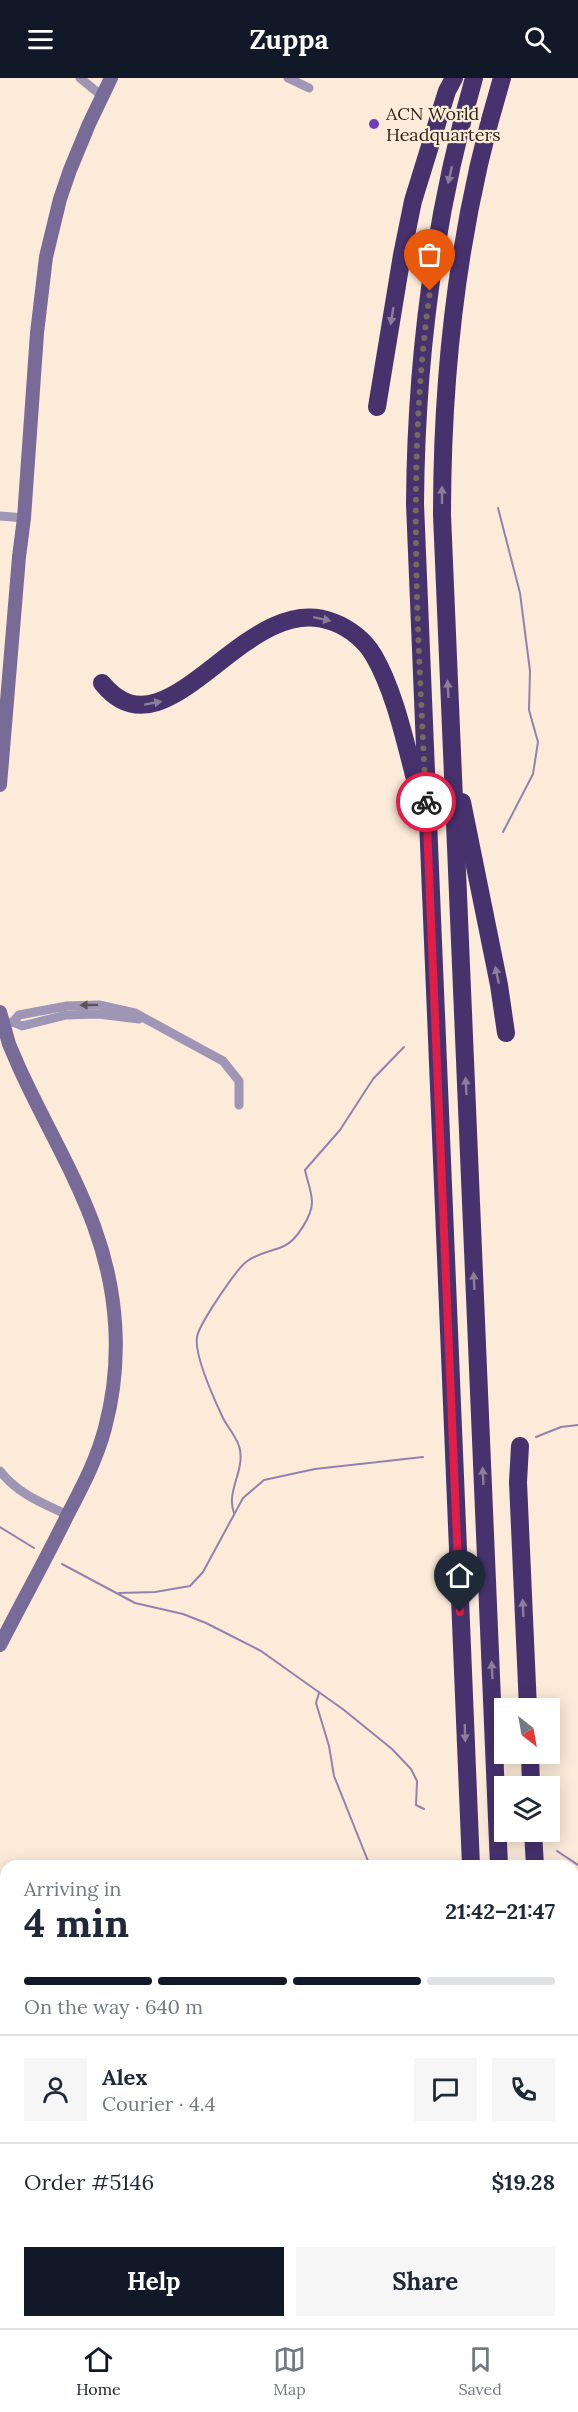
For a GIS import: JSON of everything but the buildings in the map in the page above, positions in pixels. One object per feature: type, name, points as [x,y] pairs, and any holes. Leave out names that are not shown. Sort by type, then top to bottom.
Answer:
[{"type":"highway","points":[[377,407],[413,201],[447,91],[454,78]]},
{"type":"highway","points":[[469,1860],[415,504],[420,369],[436,246],[459,136],[474,78]]},
{"type":"highway","points":[[499,1860],[442,527],[444,410],[454,310],[469,212],[502,78]]},
{"type":"highway","points":[[102,683],[110,692],[125,702],[143,705],[158,703],[176,694],[276,623],[293,618],[309,617],[326,619],[339,624],[363,642],[373,655],[381,673],[427,819]]},
{"type":"highway","points":[[451,748],[500,985],[506,1033]]},
{"type":"highway","points":[[520,1446],[518,1482],[528,1698]]},
{"type":"highway","points":[[496,1771],[497,1776]]},
{"type":"highway","points":[[508,1842],[511,1860]]},
{"type":"highway","points":[[534,1842],[535,1860]]},
{"type":"main road","points":[[0,785],[24,518],[37,333],[49,243],[70,170],[111,78]]},
{"type":"main road","points":[[0,1645],[90,1472],[110,1407],[116,1352],[114,1303],[106,1262],[93,1225],[21,1071],[4,1021]]},
{"type":"street","points":[[80,78],[102,96]]},
{"type":"street","points":[[288,78],[309,88]]},
{"type":"street","points":[[0,516],[24,518]]},
{"type":"street","points":[[4,1021],[19,1014],[67,1005],[99,1005],[135,1013],[223,1061],[238,1081],[239,1105]]},
{"type":"street","points":[[0,1471],[10,1484],[28,1497],[68,1515]]},
{"type":"waterway","points":[[498,508],[520,593],[530,671],[529,710],[538,742],[533,774],[503,832]]},
{"type":"waterway","points":[[234,1513],[232,1497],[240,1466],[240,1450],[210,1390],[197,1345],[199,1330],[234,1275],[246,1262],[284,1246],[298,1234],[306,1221],[312,1202],[305,1170],[340,1130],[373,1079],[404,1047]]},
{"type":"waterway","points":[[536,1437],[561,1427],[578,1425]]},
{"type":"waterway","points":[[119,1593],[155,1592],[190,1586],[203,1572],[243,1498],[264,1480],[315,1469],[423,1457]]},
{"type":"waterway","points":[[0,1527],[34,1548]]},
{"type":"waterway","points":[[62,1564],[135,1603],[183,1614],[261,1651],[344,1710],[392,1749],[411,1769],[417,1781],[416,1805],[424,1809]]},
{"type":"waterway","points":[[319,1693],[316,1703],[329,1746],[334,1776],[368,1860]]},
{"type":"waterway","points":[[557,1851],[570,1860]]},
{"type":"way so far","points":[[426,802],[416,564],[415,456],[420,369],[430,291]]},
{"type":"place","name":"ACN World Headquarters","points":[[374,124]]},
{"type":"route","points":[[426,802],[460,1612]]}]
